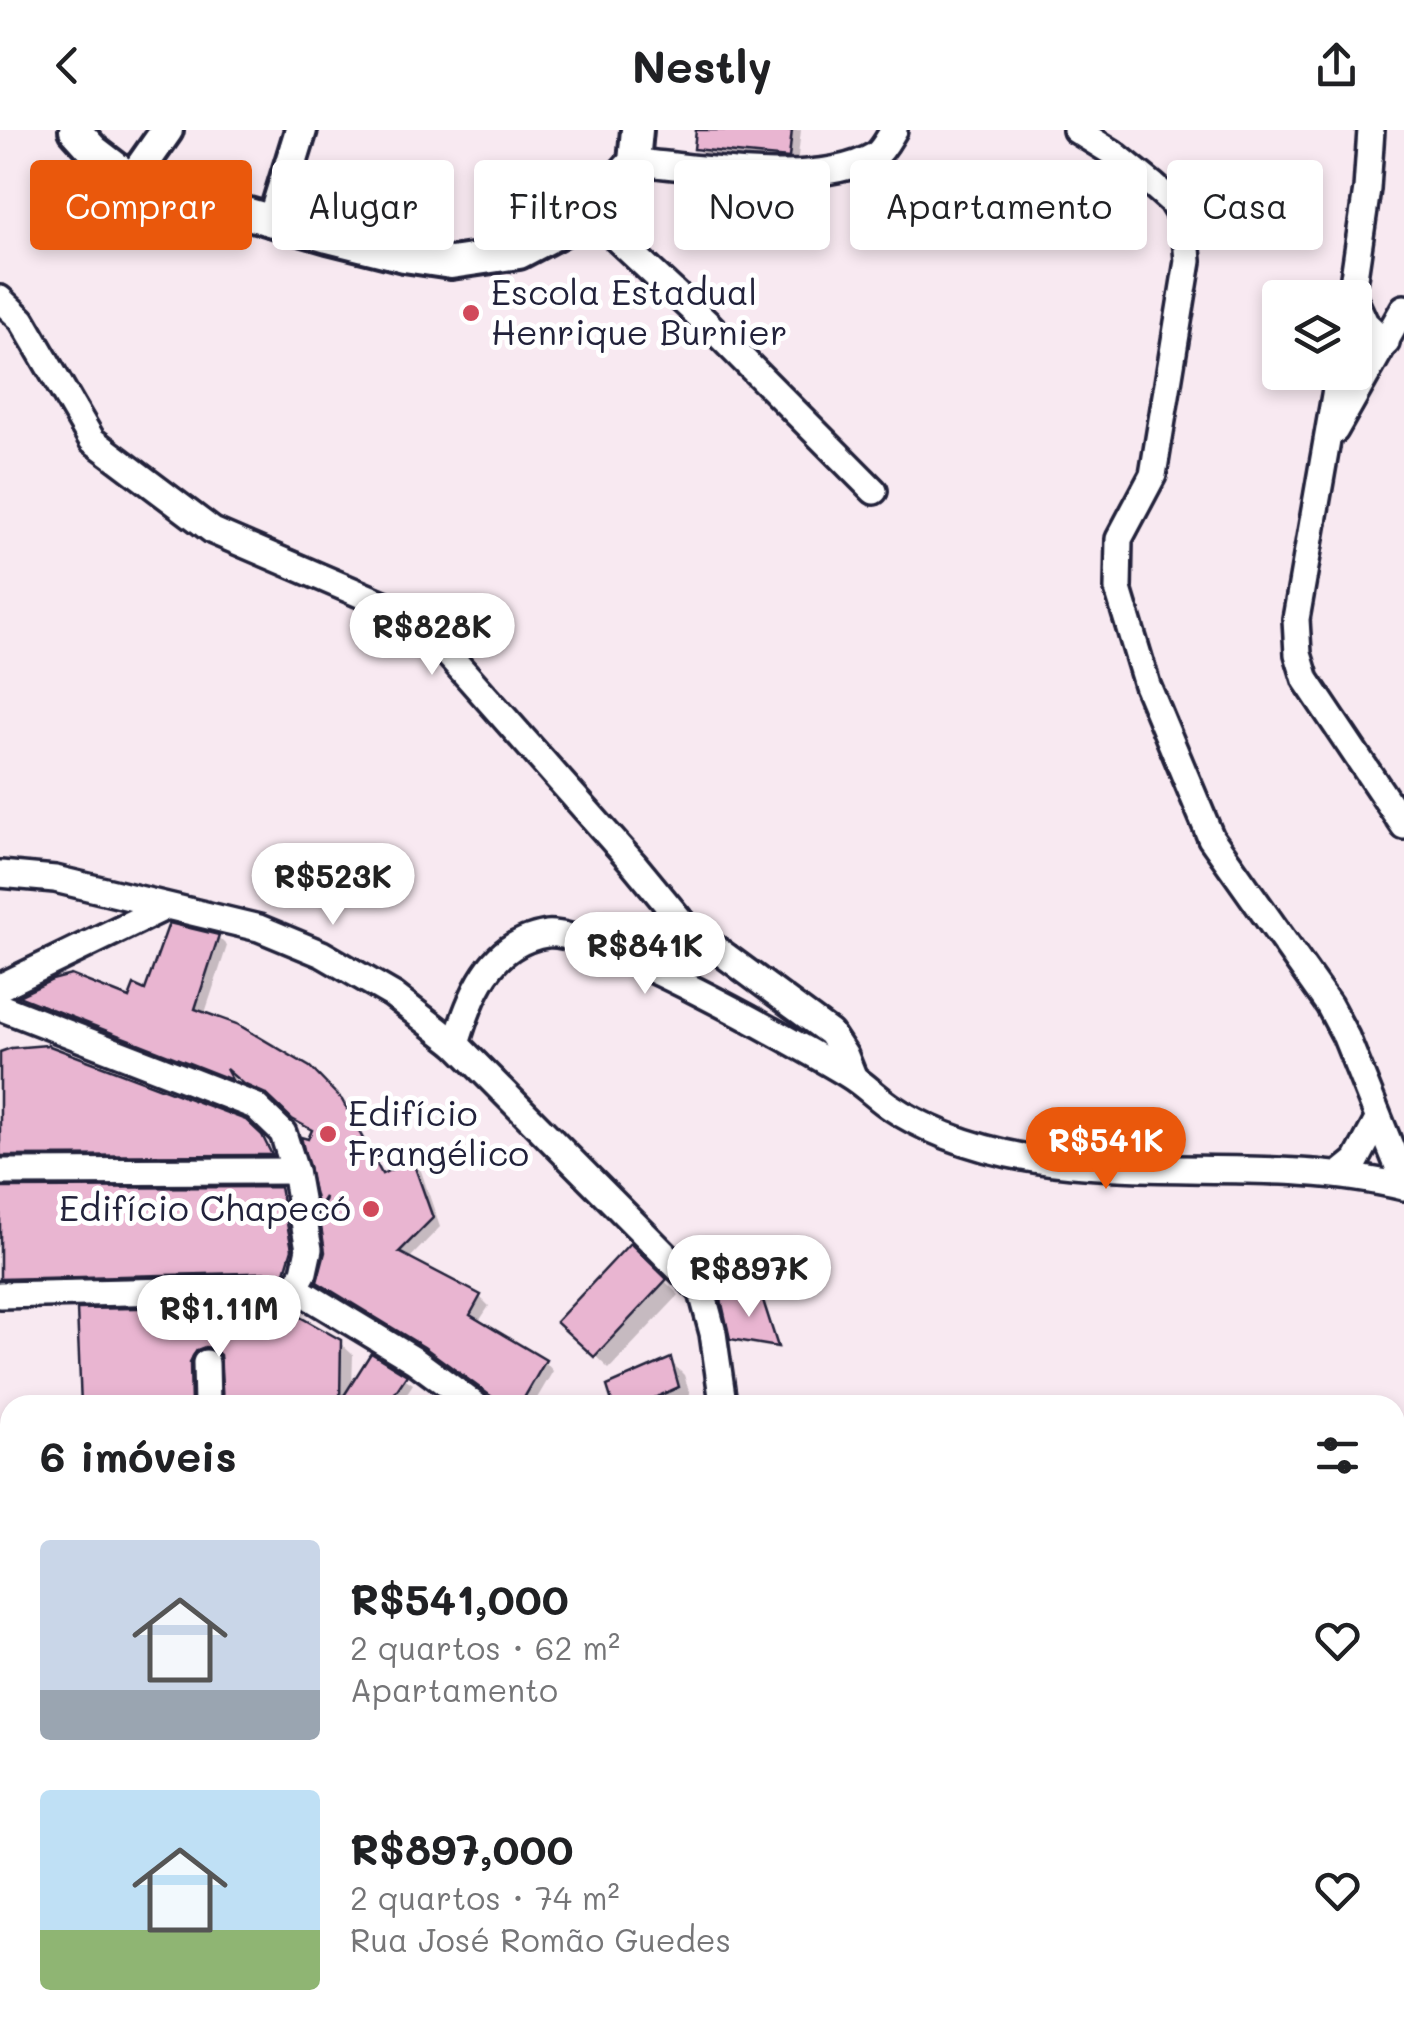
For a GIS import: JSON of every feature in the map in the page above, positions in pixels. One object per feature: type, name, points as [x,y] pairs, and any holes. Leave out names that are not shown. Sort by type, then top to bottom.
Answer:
[{"type":"main road","points":[[75,130],[106,160]]},
{"type":"main road","points":[[146,160],[167,130]]},
{"type":"main road","points":[[292,160],[301,130]]},
{"type":"main road","points":[[634,160],[637,130]]},
{"type":"main road","points":[[382,250],[452,262],[526,250]]},
{"type":"street","points":[[654,164],[804,175],[879,154],[894,130]]},
{"type":"street","points":[[1076,130],[1113,153],[1171,201],[1185,224],[1188,262],[1154,475],[1118,539],[1118,590],[1147,685],[1211,838],[1328,1005],[1346,1038],[1404,1184]]},
{"type":"street","points":[[1355,280],[1371,130]]},
{"type":"street","points":[[629,250],[723,338],[874,491]]},
{"type":"street","points":[[0,300],[22,320],[92,440],[153,488],[213,531],[416,618],[685,926],[830,1032],[852,1076]]},
{"type":"street","points":[[1328,442],[1404,308]]},
{"type":"street","points":[[1372,330],[1386,343]]},
{"type":"street","points":[[1336,390],[1296,619],[1298,654],[1314,694],[1404,826]]},
{"type":"street","points":[[0,874],[54,879],[136,896],[165,908],[259,928],[322,954],[393,995],[456,1044],[702,1292],[722,1395]]},
{"type":"street","points":[[0,987],[165,908]]},
{"type":"street","points":[[456,1044],[470,998],[486,970],[511,948],[549,934],[590,943],[630,959],[852,1076],[893,1109],[944,1134],[1002,1154],[1072,1164],[1340,1174],[1404,1184]]},
{"type":"street","points":[[0,1007],[254,1106],[283,1133],[309,1249],[304,1272],[295,1288]]},
{"type":"street","points":[[1340,1174],[1356,1161],[1378,1120]]},
{"type":"street","points":[[0,1172],[294,1171]]},
{"type":"street","points":[[0,1295],[295,1288],[414,1360],[461,1395]]},
{"type":"street","points":[[206,1364],[206,1395]]},
{"type":"building","points":[[696,130],[792,130],[789,158],[694,149]]},
{"type":"building","points":[[169,923],[219,935],[195,1009],[237,1024],[310,1067],[342,1100],[382,1174],[412,1159],[433,1218],[399,1252],[481,1295],[470,1315],[546,1360],[526,1395],[489,1395],[424,1347],[317,1282],[325,1252],[320,1220],[325,1197],[318,1208],[301,1137],[308,1139],[312,1130],[226,1069],[232,1080],[18,996],[71,975],[129,998],[134,985],[145,990]]},
{"type":"building","points":[[47,1045],[246,1120],[262,1135],[272,1155],[0,1156],[0,1052]]},
{"type":"building","points":[[280,1187],[292,1249],[285,1272],[0,1279],[0,1188]]},
{"type":"building","points":[[630,1243],[667,1279],[594,1357],[556,1322]]},
{"type":"building","points":[[761,1294],[778,1347],[730,1339],[721,1299]]},
{"type":"building","points":[[194,1307],[194,1316],[291,1312],[341,1340],[340,1395],[222,1395],[220,1355],[205,1347],[197,1350],[190,1362],[191,1395],[81,1395],[77,1309]]},
{"type":"building","points":[[371,1353],[407,1375],[394,1395],[344,1395]]},
{"type":"building","points":[[671,1358],[679,1387],[661,1395],[610,1395],[607,1386]]},
{"type":"place","name":"Escola Estadual Henrique Burnier","points":[[471,313]]},
{"type":"place","name":"Edifício Frangélico","points":[[328,1134]]},
{"type":"place","name":"Edifício Chapecó","points":[[371,1209]]}]
